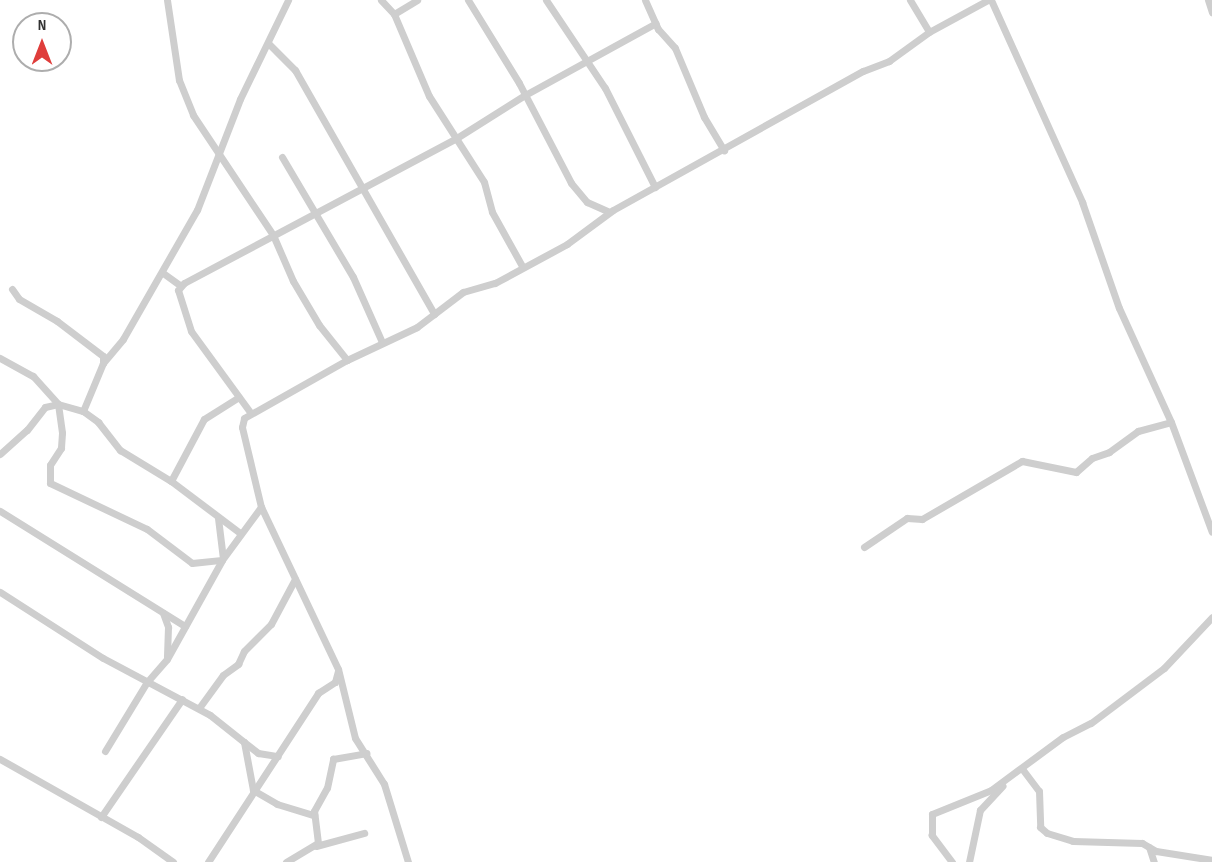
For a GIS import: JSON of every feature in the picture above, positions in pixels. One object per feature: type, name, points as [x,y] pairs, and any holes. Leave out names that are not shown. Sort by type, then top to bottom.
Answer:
[{"type":"street","points":[[167,0],[179,80],[193,114],[273,235],[293,281],[319,325],[347,360]]},
{"type":"street","points":[[83,411],[103,363],[116,351],[163,273],[196,210],[240,99],[269,44],[288,0]]},
{"type":"street","points":[[381,0],[394,14],[419,68],[419,76],[455,139],[484,183],[492,212],[522,266]]},
{"type":"street","points":[[394,14],[417,0]]},
{"type":"street","points":[[468,0],[525,95],[571,183],[587,202],[609,212]]},
{"type":"street","points":[[546,0],[605,88],[655,187]]},
{"type":"street","points":[[645,0],[656,23],[675,48],[704,117],[724,150]]},
{"type":"street","points":[[910,0],[929,32]]},
{"type":"street","points":[[408,862],[384,784],[355,738],[338,669],[261,507],[242,427],[250,412],[382,342],[417,327],[464,292],[495,283],[522,266],[567,244],[609,212],[863,71],[890,61],[929,32],[989,0],[1082,202],[1132,341],[1171,422],[1212,532]]},
{"type":"street","points":[[1208,0],[1212,12]]},
{"type":"street","points":[[250,412],[191,331],[178,290],[181,286],[455,139],[525,95],[656,23]]},
{"type":"street","points":[[269,44],[294,70],[360,189],[434,314]]},
{"type":"street","points":[[282,157],[353,277],[382,342]]},
{"type":"street","points":[[163,273],[181,286]]},
{"type":"street","points":[[12,289],[19,299],[99,351],[103,363]]},
{"type":"street","points":[[0,358],[33,376],[58,404],[83,411],[98,422],[120,450],[171,480],[240,533]]},
{"type":"street","points":[[171,480],[204,419],[239,397]]},
{"type":"street","points":[[0,453],[27,430],[39,412],[58,404]]},
{"type":"street","points":[[58,404],[62,441],[50,465],[50,483],[147,529],[192,563],[222,560]]},
{"type":"street","points":[[864,547],[907,518],[922,519],[1022,461],[1076,472],[1138,431],[1171,422]]},
{"type":"street","points":[[105,751],[147,682],[167,659],[222,560],[261,507]]},
{"type":"street","points":[[0,511],[185,626]]},
{"type":"street","points":[[218,518],[222,560]]},
{"type":"street","points":[[199,708],[223,675],[238,664],[244,651],[271,624],[295,579]]},
{"type":"street","points":[[0,592],[147,682],[199,708],[258,753],[278,756]]},
{"type":"street","points":[[163,613],[168,627],[167,659]]},
{"type":"street","points":[[969,862],[980,810],[1013,777],[1164,668],[1212,617]]},
{"type":"street","points":[[208,862],[318,693],[335,682],[338,669]]},
{"type":"street","points":[[101,817],[182,699]]},
{"type":"street","points":[[244,742],[253,790],[277,804],[314,814]]},
{"type":"street","points":[[316,846],[319,839],[314,814],[327,788],[333,759],[366,753]]},
{"type":"street","points":[[0,759],[138,837],[172,862]]},
{"type":"street","points":[[1023,770],[1040,791],[1040,827],[1047,833],[1073,841],[1131,842],[1212,860]]},
{"type":"street","points":[[952,862],[933,835],[932,814],[1013,777]]},
{"type":"street","points":[[286,862],[316,846],[364,833]]},
{"type":"street","points":[[1149,847],[1154,862]]}]
